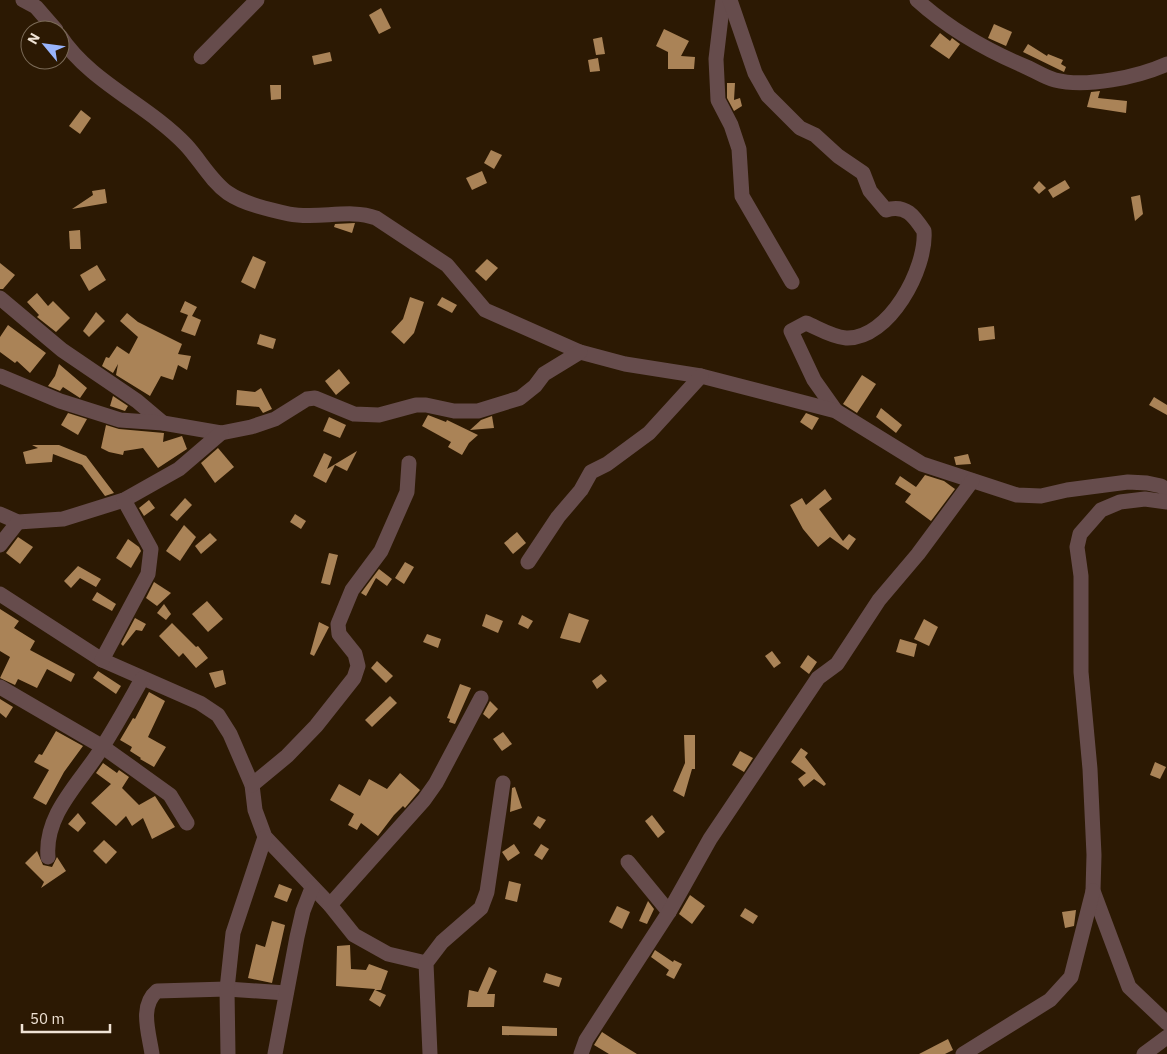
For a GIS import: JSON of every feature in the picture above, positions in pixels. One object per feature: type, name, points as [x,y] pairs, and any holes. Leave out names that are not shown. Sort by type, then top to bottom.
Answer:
[{"type":"street","points":[[23,0],[36,7],[47,20]]},
{"type":"street","points":[[201,58],[257,0]]},
{"type":"street","points":[[723,0],[716,60],[718,100],[731,125],[738,149],[742,196],[792,282]]},
{"type":"street","points":[[730,0],[755,73],[768,96],[800,128],[814,136],[863,173],[870,190],[881,206],[886,210],[896,207],[911,213],[924,231],[922,258],[896,309],[887,320],[855,337],[845,338],[806,323],[791,331],[814,380],[836,411]]},
{"type":"street","points":[[917,0],[957,32],[1002,56],[1055,80],[1078,83],[1127,76],[1167,64]]},
{"type":"street","points":[[70,50],[102,80],[144,109],[185,144],[220,186],[230,194],[290,214],[314,216],[364,214],[376,218],[447,265],[485,310],[580,352],[624,364],[701,376],[836,411],[922,464],[1016,495],[1041,496],[1067,490],[1128,482],[1147,483],[1161,486],[1167,490]]},
{"type":"street","points":[[0,298],[62,350],[137,401],[163,423]]},
{"type":"street","points":[[0,376],[60,401],[120,420],[163,423],[221,433],[251,427],[275,419],[307,398],[315,398],[354,414],[379,415],[416,405],[426,405],[454,411],[478,411],[520,398],[535,386],[544,374],[580,352]]},
{"type":"street","points":[[528,562],[558,517],[581,490],[591,472],[607,464],[649,433],[701,376]]},
{"type":"street","points":[[0,514],[18,522],[63,518],[124,500],[179,470],[221,433]]},
{"type":"street","points":[[252,785],[287,756],[316,726],[354,678],[358,666],[355,654],[339,634],[338,624],[352,590],[381,551],[407,492],[409,463]]},
{"type":"street","points":[[581,1054],[586,1040],[670,912],[710,839],[818,678],[838,664],[879,600],[918,554],[972,481]]},
{"type":"street","points":[[102,660],[148,574],[151,561],[151,549],[124,500]]},
{"type":"street","points":[[963,1054],[1050,1000],[1071,977],[1093,891],[1094,855],[1090,770],[1081,672],[1081,576],[1077,547],[1080,534],[1101,510],[1120,502],[1136,500],[1167,502]]},
{"type":"street","points":[[0,545],[18,522]]},
{"type":"street","points":[[0,594],[102,660],[200,703],[218,715],[230,734],[252,785],[256,810],[264,837],[330,905],[354,935],[388,954],[426,963]]},
{"type":"street","points":[[48,857],[46,842],[56,815],[103,747],[142,679]]},
{"type":"street","points":[[0,687],[103,747],[170,796],[187,822]]},
{"type":"street","points":[[330,905],[424,800],[436,783],[481,698]]},
{"type":"street","points":[[430,1054],[426,963],[442,942],[481,908],[487,892],[503,783]]},
{"type":"street","points":[[228,1054],[227,989],[234,934],[264,837]]},
{"type":"street","points":[[628,862],[670,912]]},
{"type":"street","points":[[275,1054],[303,911],[312,888]]},
{"type":"street","points":[[1093,891],[1129,987],[1167,1023]]},
{"type":"street","points":[[152,1054],[146,1008],[149,998],[157,991],[227,989],[286,993]]},
{"type":"street","points":[[1144,1054],[1167,1037]]},
{"type":"building","points":[[381,8],[391,28],[379,34],[369,15]]},
{"type":"building","points":[[994,24],[1012,32],[1006,46],[988,38]]},
{"type":"building","points":[[664,29],[689,41],[681,56],[695,57],[694,69],[668,69],[668,52],[656,46]]},
{"type":"building","points":[[940,33],[950,41],[952,38],[960,44],[949,59],[930,46]]},
{"type":"building","points":[[602,37],[605,54],[596,55],[593,39]]},
{"type":"building","points":[[1028,44],[1047,56],[1048,54],[1063,60],[1061,64],[1066,67],[1064,72],[1023,52]]},
{"type":"building","points":[[330,52],[332,61],[314,65],[312,56]]},
{"type":"building","points":[[598,58],[600,71],[590,72],[588,60]]},
{"type":"building","points":[[727,83],[735,83],[734,100],[740,98],[742,106],[734,111],[727,98]]},
{"type":"building","points":[[270,85],[281,85],[281,99],[271,100]]},
{"type":"building","points":[[1100,91],[1098,98],[1127,101],[1126,113],[1087,107],[1091,92]]},
{"type":"building","points":[[81,110],[91,118],[80,134],[69,126]]},
{"type":"building","points":[[491,150],[502,155],[494,169],[484,163]]},
{"type":"building","points":[[482,171],[487,183],[472,190],[466,178]]},
{"type":"building","points":[[1065,180],[1070,188],[1053,198],[1048,190]]},
{"type":"building","points":[[1039,181],[1046,188],[1039,194],[1033,188]]},
{"type":"building","points":[[105,189],[107,203],[72,209],[93,195],[92,191]]},
{"type":"building","points":[[1140,195],[1143,214],[1135,221],[1131,197]]},
{"type":"building","points":[[355,223],[352,233],[334,227],[335,224]]},
{"type":"building","points":[[80,230],[81,249],[70,249],[69,231]]},
{"type":"building","points":[[253,256],[266,262],[255,289],[241,282]]},
{"type":"building","points":[[487,259],[498,268],[486,281],[475,271]]},
{"type":"building","points":[[0,263],[15,275],[3,289],[0,289]]},
{"type":"building","points":[[97,265],[106,280],[89,291],[80,275]]},
{"type":"building","points":[[37,293],[48,306],[53,301],[70,318],[56,332],[37,317],[39,315],[27,302]]},
{"type":"building","points":[[410,297],[424,302],[414,333],[404,344],[391,332],[403,319]]},
{"type":"building","points":[[442,297],[457,305],[452,313],[437,305]]},
{"type":"building","points":[[185,301],[197,307],[192,316],[201,320],[195,336],[181,331],[188,315],[180,312]]},
{"type":"building","points":[[96,312],[105,321],[89,337],[83,331]]},
{"type":"building","points":[[127,313],[138,322],[182,344],[178,354],[191,356],[187,370],[178,365],[173,380],[161,376],[150,396],[116,375],[118,364],[113,373],[102,366],[106,357],[109,358],[117,346],[129,354],[138,337],[120,321]]},
{"type":"building","points":[[8,325],[46,353],[30,373],[17,361],[15,363],[0,352],[0,337]]},
{"type":"building","points":[[994,326],[995,339],[979,341],[978,328]]},
{"type":"building","points":[[260,334],[276,339],[273,349],[257,344]]},
{"type":"building","points":[[59,364],[87,388],[80,398],[63,387],[60,391],[48,386],[55,376]]},
{"type":"building","points":[[339,369],[350,383],[336,395],[325,381]]},
{"type":"building","points":[[862,375],[876,384],[857,413],[843,404]]},
{"type":"building","points":[[261,388],[272,409],[263,413],[259,407],[236,405],[237,390],[255,392]]},
{"type":"building","points":[[113,396],[128,406],[125,411],[110,406]]},
{"type":"building","points":[[1154,397],[1167,405],[1167,415],[1149,405]]},
{"type":"building","points":[[881,408],[902,425],[896,433],[876,417]]},
{"type":"building","points":[[68,413],[87,419],[78,435],[61,425]]},
{"type":"building","points":[[806,413],[819,418],[812,430],[800,422]]},
{"type":"building","points":[[428,415],[446,422],[447,420],[478,435],[469,443],[462,455],[448,447],[451,442],[422,426]]},
{"type":"building","points":[[492,416],[494,428],[470,430],[481,420]]},
{"type":"building","points":[[329,417],[346,425],[340,438],[323,431]]},
{"type":"building","points":[[106,425],[119,429],[164,433],[163,442],[182,436],[187,449],[158,468],[143,448],[124,451],[123,455],[101,448]]},
{"type":"building","points":[[32,445],[59,445],[86,456],[114,493],[105,496],[82,465],[53,454],[52,462],[26,464],[23,452],[38,448]]},
{"type":"building","points":[[218,448],[234,467],[215,483],[201,463]]},
{"type":"building","points":[[357,451],[347,471],[335,465],[326,483],[313,476],[324,453],[332,457],[327,469]]},
{"type":"building","points":[[968,454],[971,464],[956,465],[954,457]]},
{"type":"building","points":[[925,475],[944,481],[955,489],[931,521],[905,502],[911,494],[895,484],[900,476],[916,487]]},
{"type":"building","points":[[825,489],[832,499],[819,509],[843,541],[849,534],[856,539],[848,550],[830,537],[818,547],[803,529],[790,505],[802,498],[806,505]]},
{"type":"building","points":[[185,498],[192,505],[177,521],[170,515]]},
{"type":"building","points":[[149,500],[155,508],[144,516],[139,508]]},
{"type":"building","points":[[295,514],[306,521],[301,529],[290,522]]},
{"type":"building","points":[[184,525],[196,537],[180,561],[166,551]]},
{"type":"building","points":[[517,532],[526,543],[513,554],[504,543]]},
{"type":"building","points":[[210,533],[217,540],[201,554],[195,546]]},
{"type":"building","points":[[18,537],[33,547],[20,564],[6,553]]},
{"type":"building","points":[[128,539],[139,547],[141,551],[131,568],[116,558]]},
{"type":"building","points":[[329,553],[338,555],[330,585],[321,583]]},
{"type":"building","points":[[405,562],[414,567],[404,584],[395,578]]},
{"type":"building","points":[[78,566],[101,579],[96,587],[80,578],[71,588],[64,581]]},
{"type":"building","points":[[379,569],[392,579],[387,586],[376,578],[366,596],[361,593]]},
{"type":"building","points":[[154,582],[171,593],[157,606],[146,598]]},
{"type":"building","points":[[97,592],[116,604],[112,611],[92,600]]},
{"type":"building","points":[[207,601],[223,619],[208,632],[192,614]]},
{"type":"building","points":[[164,604],[171,614],[166,620],[157,613]]},
{"type":"building","points":[[0,609],[19,621],[14,628],[35,641],[30,650],[75,674],[71,682],[47,669],[37,688],[18,679],[15,685],[0,678],[10,657],[0,651]]},
{"type":"building","points":[[569,613],[589,620],[580,643],[560,638]]},
{"type":"building","points":[[486,614],[503,621],[498,633],[482,626]]},
{"type":"building","points":[[522,615],[533,621],[528,629],[518,624]]},
{"type":"building","points":[[135,618],[146,624],[142,631],[136,630],[123,646],[121,644]]},
{"type":"building","points":[[924,619],[938,627],[929,646],[914,639]]},
{"type":"building","points":[[319,622],[329,627],[314,656],[310,654]]},
{"type":"building","points":[[172,623],[196,647],[198,646],[208,658],[196,668],[183,653],[179,657],[159,636]]},
{"type":"building","points":[[427,634],[441,639],[438,648],[423,642]]},
{"type":"building","points":[[900,639],[917,644],[914,657],[896,652]]},
{"type":"building","points":[[772,651],[781,663],[774,668],[765,656]]},
{"type":"building","points":[[808,655],[817,662],[809,674],[800,667]]},
{"type":"building","points":[[377,661],[393,676],[386,683],[371,668]]},
{"type":"building","points":[[223,670],[226,684],[215,688],[209,673]]},
{"type":"building","points":[[98,671],[121,686],[116,694],[93,678]]},
{"type":"building","points":[[601,674],[607,681],[597,689],[592,681]]},
{"type":"building","points":[[460,684],[471,688],[455,724],[449,722],[450,719],[447,718]]},
{"type":"building","points":[[149,692],[165,701],[148,737],[166,747],[154,767],[140,759],[130,751],[132,747],[120,740],[133,718],[135,719]]},
{"type":"building","points":[[390,696],[397,703],[372,727],[365,720]]},
{"type":"building","points":[[0,699],[13,707],[6,718],[0,713]]},
{"type":"building","points":[[490,701],[498,709],[489,719],[483,714]]},
{"type":"building","points":[[56,731],[83,746],[64,772],[46,805],[33,798],[49,770],[34,762],[39,754],[42,755]]},
{"type":"building","points":[[503,732],[512,744],[502,751],[493,739]]},
{"type":"building","points":[[684,735],[695,735],[695,769],[692,769],[684,797],[673,791],[685,763]]},
{"type":"building","points":[[801,748],[808,753],[805,757],[826,784],[824,786],[814,779],[804,787],[798,779],[806,773],[791,762]]},
{"type":"building","points":[[740,751],[753,758],[744,772],[732,765]]},
{"type":"building","points":[[1155,762],[1166,767],[1160,779],[1150,775]]},
{"type":"building","points":[[103,763],[117,773],[119,770],[129,777],[122,788],[139,805],[155,796],[175,827],[152,839],[143,818],[132,826],[126,816],[116,826],[91,803],[111,784],[96,773]]},
{"type":"building","points":[[400,773],[420,790],[405,808],[403,806],[394,815],[378,836],[361,823],[357,830],[348,825],[354,814],[330,800],[339,784],[360,796],[369,779],[387,789]]},
{"type":"building","points":[[515,787],[522,808],[510,812],[512,788]]},
{"type":"building","points":[[78,813],[86,823],[78,832],[68,824]]},
{"type":"building","points":[[652,815],[665,832],[658,838],[645,821]]},
{"type":"building","points":[[538,816],[546,820],[540,829],[533,824]]},
{"type":"building","points":[[104,840],[117,852],[106,864],[93,851]]},
{"type":"building","points":[[514,844],[520,853],[508,861],[502,852]]},
{"type":"building","points":[[541,844],[549,849],[542,860],[534,855]]},
{"type":"building","points":[[37,851],[43,865],[52,867],[57,857],[66,871],[41,888],[44,882],[25,863]]},
{"type":"building","points":[[509,881],[521,884],[517,902],[505,899]]},
{"type":"building","points":[[279,884],[292,889],[287,902],[274,897]]},
{"type":"building","points":[[690,895],[705,906],[692,924],[679,914]]},
{"type":"building","points":[[648,901],[654,909],[647,924],[639,921]]},
{"type":"building","points":[[617,906],[630,912],[622,929],[609,922]]},
{"type":"building","points":[[745,908],[758,916],[753,924],[740,916]]},
{"type":"building","points":[[1076,910],[1074,926],[1065,928],[1062,912]]},
{"type":"building","points":[[272,921],[285,925],[272,983],[248,978],[256,944],[265,947]]},
{"type":"building","points":[[350,945],[351,969],[366,970],[369,964],[388,971],[381,990],[375,990],[386,995],[380,1007],[369,1000],[375,989],[336,986],[337,946]]},
{"type":"building","points":[[655,950],[673,962],[674,960],[682,964],[674,979],[666,975],[669,970],[651,957]]},
{"type":"building","points":[[489,967],[497,971],[487,994],[495,994],[494,1007],[467,1007],[469,990],[478,992]]},
{"type":"building","points":[[546,973],[562,978],[559,987],[543,982]]},
{"type":"building","points":[[502,1026],[557,1028],[557,1036],[502,1035]]},
{"type":"building","points":[[602,1032],[637,1054],[609,1054],[594,1045]]},
{"type":"building","points":[[948,1039],[953,1050],[945,1054],[919,1054]]}]
